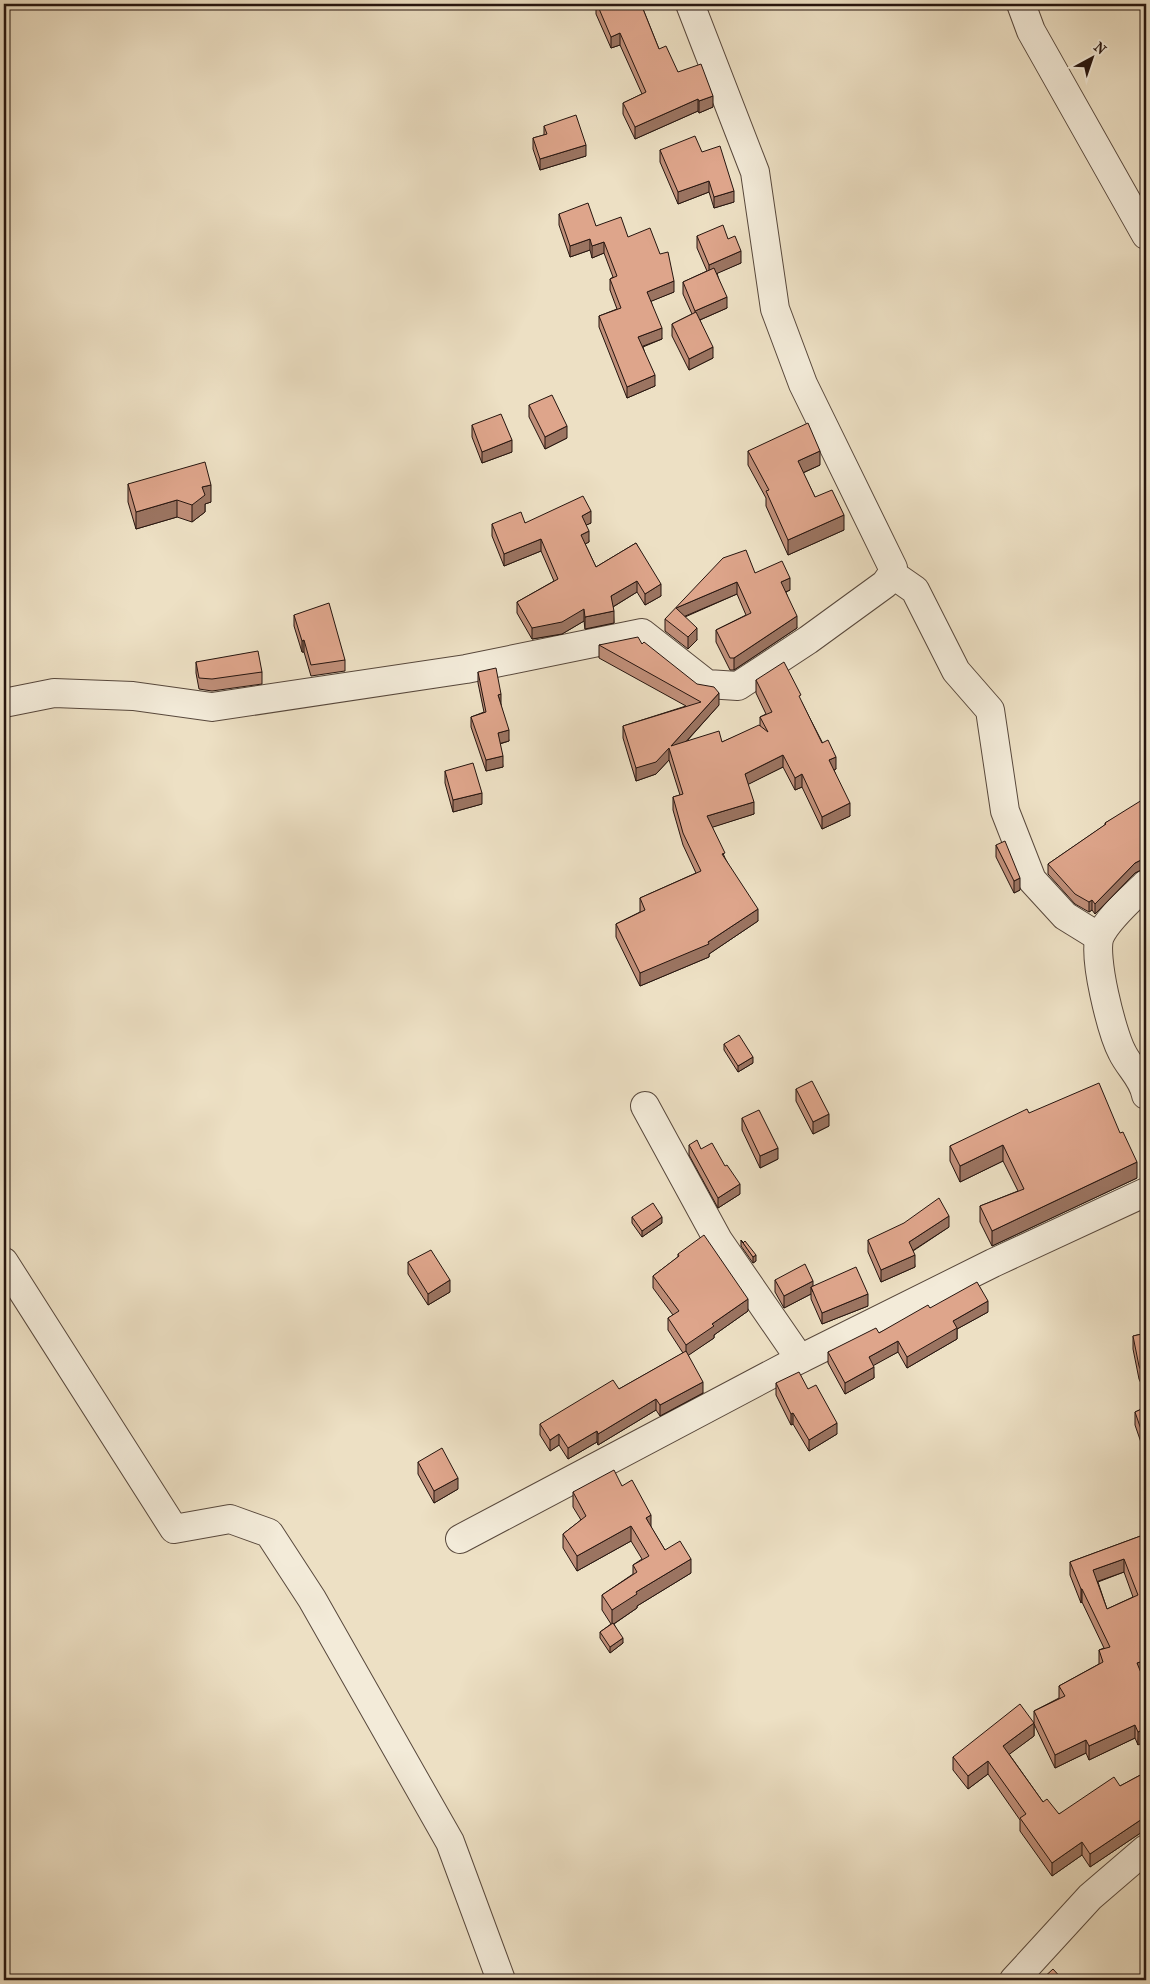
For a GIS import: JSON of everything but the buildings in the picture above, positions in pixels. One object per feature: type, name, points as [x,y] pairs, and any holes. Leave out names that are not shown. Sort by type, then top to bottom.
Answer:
[{"type":"street","points":[[4,703],[54,693],[133,696],[212,707],[466,668],[642,633],[707,684],[738,686],[808,640],[885,584],[892,574],[893,568],[802,384],[775,309],[755,172],[690,4]]},
{"type":"street","points":[[1021,4],[1032,31],[1146,235]]},
{"type":"street","points":[[892,574],[915,590],[956,671],[990,710],[1005,811],[1032,880],[1065,916],[1099,937]]},
{"type":"street","points":[[1146,884],[1120,909],[1099,937],[1098,968],[1109,1014],[1121,1052],[1145,1086],[1146,1095]]},
{"type":"street","points":[[645,1106],[718,1240],[800,1359]]},
{"type":"street","points":[[460,1539],[800,1359],[993,1264],[1146,1192]]},
{"type":"street","points":[[4,1262],[174,1529],[230,1519],[269,1533],[312,1599],[450,1842],[501,1980]]},
{"type":"street","points":[[1014,1980],[1090,1897],[1146,1849]]}]
